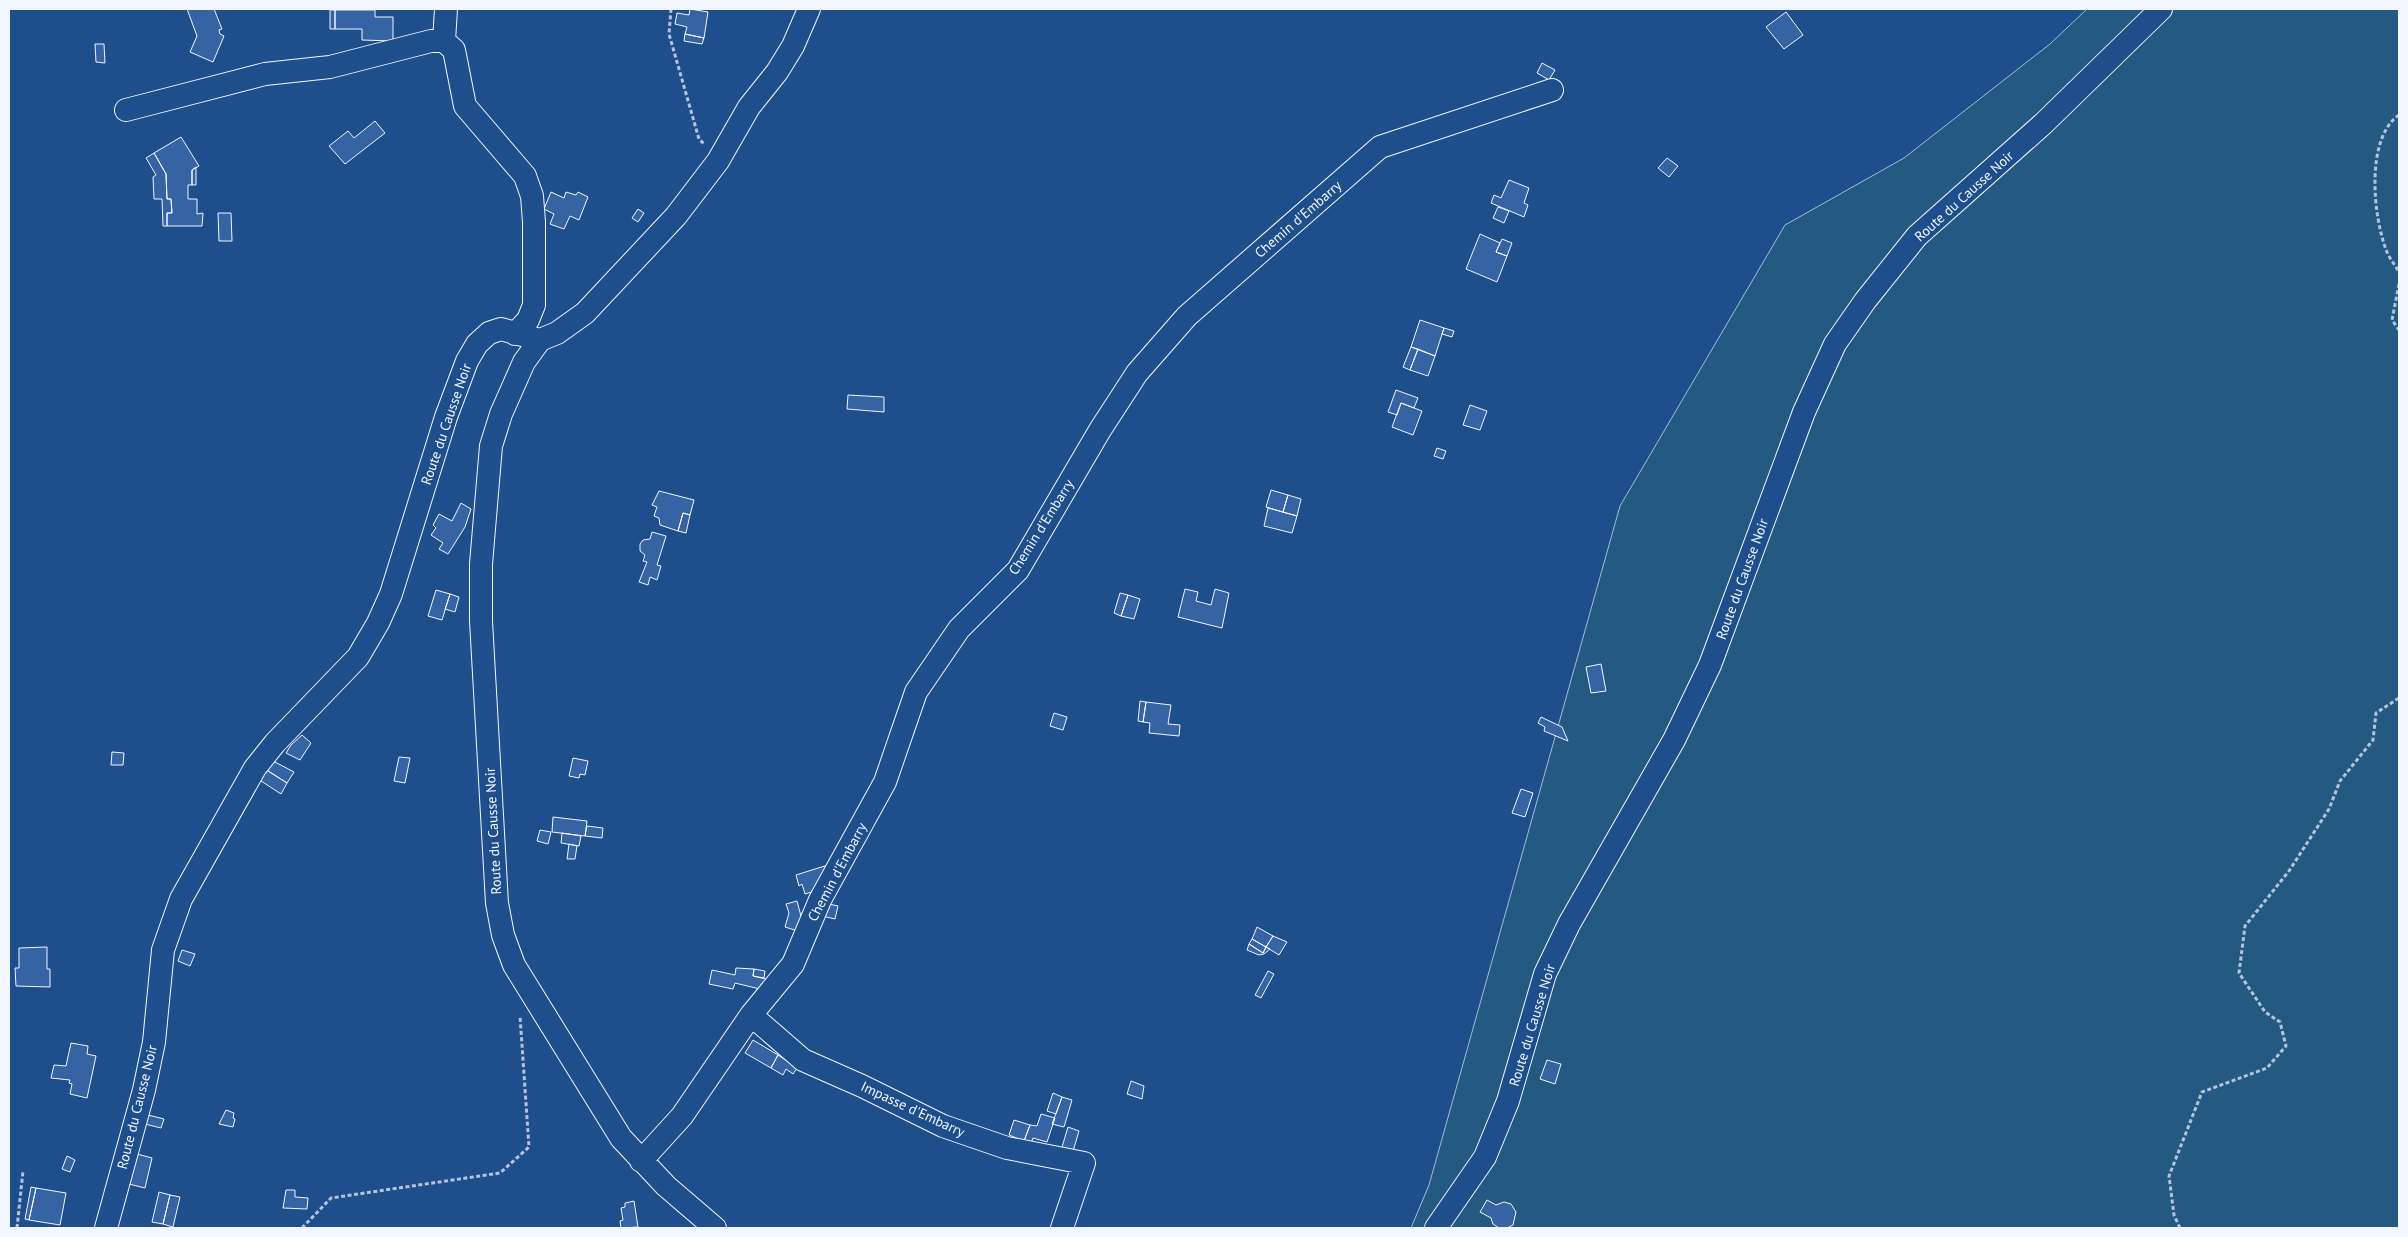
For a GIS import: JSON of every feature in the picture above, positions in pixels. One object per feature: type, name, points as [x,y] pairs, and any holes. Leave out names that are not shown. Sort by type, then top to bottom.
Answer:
[{"type":"street","points":[[444,41],[446,9]]},
{"type":"street","points":[[540,340],[557,333],[585,313],[676,216],[718,161],[749,107],[777,72],[793,46],[809,9]]},
{"type":"street","name":"Route du Causse Noir","points":[[1436,1228],[1485,1157],[1508,1101],[1545,974],[1569,924],[1674,740],[1710,665],[1804,412],[1836,344],[1865,301],[1917,236],[2044,123],[2161,9]]},
{"type":"street","points":[[126,110],[265,74],[330,68],[430,41],[444,41],[454,50],[465,106],[525,176],[532,196],[534,222],[534,305],[528,320],[515,334]]},
{"type":"street","name":"Chemin d'Embarry","points":[[641,1161],[682,1116],[751,1015],[793,964],[820,900],[885,782],[916,692],[959,629],[1018,570],[1100,430],[1137,373],[1187,316],[1380,147],[1552,90]]},
{"type":"street","name":"Route du Causse Noir","points":[[106,1228],[144,1090],[154,1042],[163,950],[182,899],[255,768],[276,743],[358,657],[378,623],[391,594],[446,417],[467,361],[477,344],[488,333],[501,328],[515,334],[540,340],[524,362],[501,414],[491,446],[481,564],[481,621],[497,903],[502,935],[514,965],[621,1138],[666,1186],[715,1228]]},
{"type":"street","name":"Impasse d'Embarry","points":[[751,1015],[803,1060],[944,1126],[1007,1148],[1084,1163],[1062,1228]]},
{"type":"path","points":[[671,9],[669,34],[699,138],[718,161]]},
{"type":"path","points":[[2399,115],[2393,119],[2381,137],[2376,162],[2376,211],[2387,253],[2399,272]]},
{"type":"path","points":[[2399,284],[2392,320],[2399,330]]},
{"type":"path","points":[[2180,1228],[2174,1215],[2169,1176],[2202,1092],[2267,1068],[2286,1046],[2280,1022],[2265,1012],[2239,973],[2245,926],[2289,871],[2329,809],[2340,781],[2373,740],[2376,713],[2399,698]]},
{"type":"path","points":[[302,1228],[331,1198],[500,1173],[529,1146],[524,1048],[520,1012]]},
{"type":"path","points":[[17,1228],[23,1171]]},
{"type":"shaded area","points":[[2087,9],[2399,9],[2399,1228],[1411,1228],[1429,1185],[1620,506],[1785,225],[1904,158],[2050,44]]},
{"type":"building","points":[[187,9],[214,9],[222,29],[219,30],[220,34],[224,36],[213,62],[190,52],[197,36]]},
{"type":"building","points":[[690,9],[708,12],[704,38],[685,34],[687,27],[675,24],[677,13],[689,15]]},
{"type":"building","points":[[330,10],[335,10],[335,29],[330,29]]},
{"type":"building","points":[[335,10],[375,10],[375,17],[393,17],[393,41],[362,40],[362,29],[335,29]]},
{"type":"building","points":[[1786,12],[1803,35],[1784,49],[1766,27]]},
{"type":"building","points":[[685,34],[704,38],[702,44],[684,41]]},
{"type":"building","points":[[95,44],[104,44],[105,63],[96,62]]},
{"type":"building","points":[[1542,63],[1555,70],[1549,80],[1537,73]]},
{"type":"building","points":[[375,121],[385,133],[345,164],[329,146],[348,131],[354,138]]},
{"type":"building","points":[[181,137],[199,166],[192,170],[192,185],[188,185],[188,199],[197,199],[197,214],[203,213],[202,226],[167,226],[167,213],[172,213],[171,199],[167,199],[166,174],[154,153]]},
{"type":"building","points":[[154,153],[166,174],[167,199],[171,199],[172,213],[167,213],[167,226],[163,226],[162,199],[154,199],[153,177],[156,175],[146,158]]},
{"type":"building","points":[[1667,158],[1678,166],[1669,177],[1658,168]]},
{"type":"building","points":[[196,167],[196,185],[192,185],[192,170]]},
{"type":"building","points":[[1509,180],[1529,188],[1524,203],[1528,205],[1524,217],[1491,203],[1494,195],[1501,198]]},
{"type":"building","points":[[551,192],[564,198],[566,192],[576,195],[578,192],[588,197],[579,220],[570,216],[564,229],[550,224],[554,214],[544,209]]},
{"type":"building","points":[[1498,207],[1509,211],[1504,223],[1493,218]]},
{"type":"building","points":[[638,209],[644,213],[638,222],[632,218]]},
{"type":"building","points":[[218,213],[231,213],[232,241],[219,241]]},
{"type":"building","points":[[1480,234],[1500,243],[1496,252],[1507,256],[1497,282],[1466,269]]},
{"type":"building","points":[[1502,239],[1512,243],[1507,256],[1496,252]]},
{"type":"building","points":[[1420,320],[1444,328],[1435,356],[1411,347]]},
{"type":"building","points":[[1444,328],[1454,331],[1452,337],[1442,334]]},
{"type":"building","points":[[1411,347],[1418,349],[1410,370],[1403,367]]},
{"type":"building","points":[[1418,349],[1435,356],[1428,376],[1410,370]]},
{"type":"building","points":[[1396,390],[1418,398],[1414,408],[1401,403],[1397,415],[1388,412]]},
{"type":"building","points":[[848,395],[884,397],[884,412],[847,409]]},
{"type":"building","points":[[1401,403],[1422,411],[1413,435],[1392,427]]},
{"type":"building","points":[[1470,405],[1487,411],[1480,430],[1463,425]]},
{"type":"building","points":[[1437,448],[1446,451],[1443,459],[1434,456]]},
{"type":"building","points":[[1271,490],[1288,495],[1283,512],[1266,507]]},
{"type":"building","points":[[659,491],[694,500],[690,515],[683,513],[678,531],[660,525],[659,518],[654,516],[657,507],[652,505]]},
{"type":"building","points":[[1288,495],[1301,499],[1297,516],[1283,512]]},
{"type":"building","points":[[461,503],[471,509],[465,527],[448,554],[439,549],[443,543],[431,535],[436,528],[433,525],[439,514],[452,521]]},
{"type":"building","points":[[1268,508],[1297,516],[1292,533],[1264,526]]},
{"type":"building","points":[[683,513],[690,515],[686,533],[678,531]]},
{"type":"building","points":[[652,532],[666,536],[657,565],[661,566],[657,580],[650,577],[648,585],[639,582],[647,562],[643,561],[645,555],[640,551],[640,544],[643,540],[650,539]]},
{"type":"building","points":[[1185,589],[1198,592],[1196,601],[1211,605],[1215,589],[1229,593],[1222,628],[1178,617]]},
{"type":"building","points":[[436,590],[450,594],[442,620],[428,616]]},
{"type":"building","points":[[1120,593],[1128,595],[1121,616],[1114,613]]},
{"type":"building","points":[[450,594],[459,597],[455,612],[445,609]]},
{"type":"building","points":[[1128,595],[1140,599],[1134,619],[1121,616]]},
{"type":"building","points":[[1601,664],[1606,691],[1591,693],[1586,667]]},
{"type":"building","points":[[1140,701],[1146,702],[1143,722],[1138,721]]},
{"type":"building","points":[[1146,702],[1171,705],[1168,724],[1180,725],[1179,736],[1149,733],[1150,723],[1143,722]]},
{"type":"building","points":[[1054,713],[1067,717],[1063,730],[1050,726]]},
{"type":"building","points":[[1541,717],[1562,727],[1568,741],[1544,731],[1545,727],[1538,723]]},
{"type":"building","points":[[302,735],[311,743],[300,760],[286,753],[291,745]]},
{"type":"building","points":[[112,752],[124,753],[123,765],[111,765]]},
{"type":"building","points":[[399,757],[410,758],[405,783],[394,781]]},
{"type":"building","points":[[573,758],[588,761],[585,775],[580,774],[579,778],[569,776]]},
{"type":"building","points":[[273,761],[294,772],[287,783],[265,769]]},
{"type":"building","points":[[265,769],[287,783],[281,794],[258,779]]},
{"type":"building","points":[[1521,789],[1533,793],[1525,817],[1512,813]]},
{"type":"building","points":[[553,817],[587,821],[585,836],[552,832]]},
{"type":"building","points":[[587,826],[603,828],[602,838],[585,836]]},
{"type":"building","points":[[540,830],[551,832],[548,844],[537,841]]},
{"type":"building","points":[[562,833],[581,836],[579,846],[561,843]]},
{"type":"building","points":[[569,844],[577,846],[575,859],[567,859]]},
{"type":"building","points":[[831,864],[825,888],[805,894],[802,884],[799,886],[796,875]]},
{"type":"building","points":[[797,901],[804,933],[785,927],[789,913],[786,904]]},
{"type":"building","points":[[825,903],[838,906],[835,919],[822,916]]},
{"type":"building","points":[[1257,927],[1273,936],[1266,947],[1252,939]]},
{"type":"building","points":[[1273,936],[1287,942],[1279,955],[1266,947]]},
{"type":"building","points":[[1252,939],[1266,947],[1263,953],[1249,944]]},
{"type":"building","points":[[1249,944],[1263,953],[1266,947],[1270,949],[1264,954],[1259,955],[1247,950]]},
{"type":"building","points":[[47,947],[47,969],[50,969],[50,987],[16,986],[15,968],[19,968],[19,948]]},
{"type":"building","points":[[182,950],[195,954],[190,966],[178,961]]},
{"type":"building","points":[[736,968],[754,969],[753,976],[766,979],[764,990],[735,983],[733,989],[709,984],[712,970],[735,975]]},
{"type":"building","points":[[754,969],[765,971],[764,978],[753,976]]},
{"type":"building","points":[[1268,971],[1274,974],[1261,998],[1255,995]]},
{"type":"building","points":[[753,1040],[778,1055],[771,1068],[745,1053]]},
{"type":"building","points":[[71,1043],[88,1046],[87,1054],[96,1056],[87,1098],[70,1094],[72,1084],[69,1083],[70,1080],[51,1078],[54,1065],[66,1066]]},
{"type":"building","points":[[778,1055],[793,1065],[799,1065],[793,1074],[786,1069],[783,1075],[771,1068]]},
{"type":"building","points":[[1547,1060],[1561,1064],[1555,1084],[1540,1079]]},
{"type":"building","points":[[1131,1081],[1144,1086],[1142,1099],[1127,1094]]},
{"type":"building","points":[[1053,1093],[1062,1097],[1056,1114],[1047,1111]]},
{"type":"building","points":[[1062,1097],[1072,1100],[1064,1127],[1052,1124]]},
{"type":"building","points":[[226,1110],[234,1113],[233,1127],[219,1124]]},
{"type":"building","points":[[1041,1114],[1055,1118],[1047,1142],[1033,1138],[1031,1144],[1024,1141],[1030,1125],[1037,1126]]},
{"type":"building","points":[[148,1115],[164,1119],[161,1128],[145,1124]]},
{"type":"building","points":[[1014,1120],[1030,1125],[1024,1141],[1009,1135]]},
{"type":"building","points":[[1068,1127],[1079,1131],[1071,1158],[1062,1147]]},
{"type":"building","points":[[137,1154],[152,1158],[145,1188],[129,1184]]},
{"type":"building","points":[[67,1156],[75,1160],[70,1172],[62,1169]]},
{"type":"building","points":[[31,1187],[36,1188],[29,1220],[25,1219]]},
{"type":"building","points":[[36,1188],[66,1193],[60,1225],[29,1220]]},
{"type":"building","points":[[286,1190],[295,1190],[295,1197],[308,1198],[307,1209],[283,1208]]},
{"type":"building","points":[[159,1192],[170,1195],[163,1224],[152,1222]]},
{"type":"building","points":[[170,1195],[180,1197],[173,1227],[163,1224]]},
{"type":"building","points":[[1487,1200],[1496,1205],[1504,1202],[1511,1204],[1516,1212],[1513,1225],[1507,1228],[1499,1228],[1493,1224],[1491,1218],[1480,1212]]},
{"type":"building","points":[[634,1201],[638,1227],[621,1228],[620,1221],[623,1220],[621,1208],[625,1207],[625,1203]]}]
